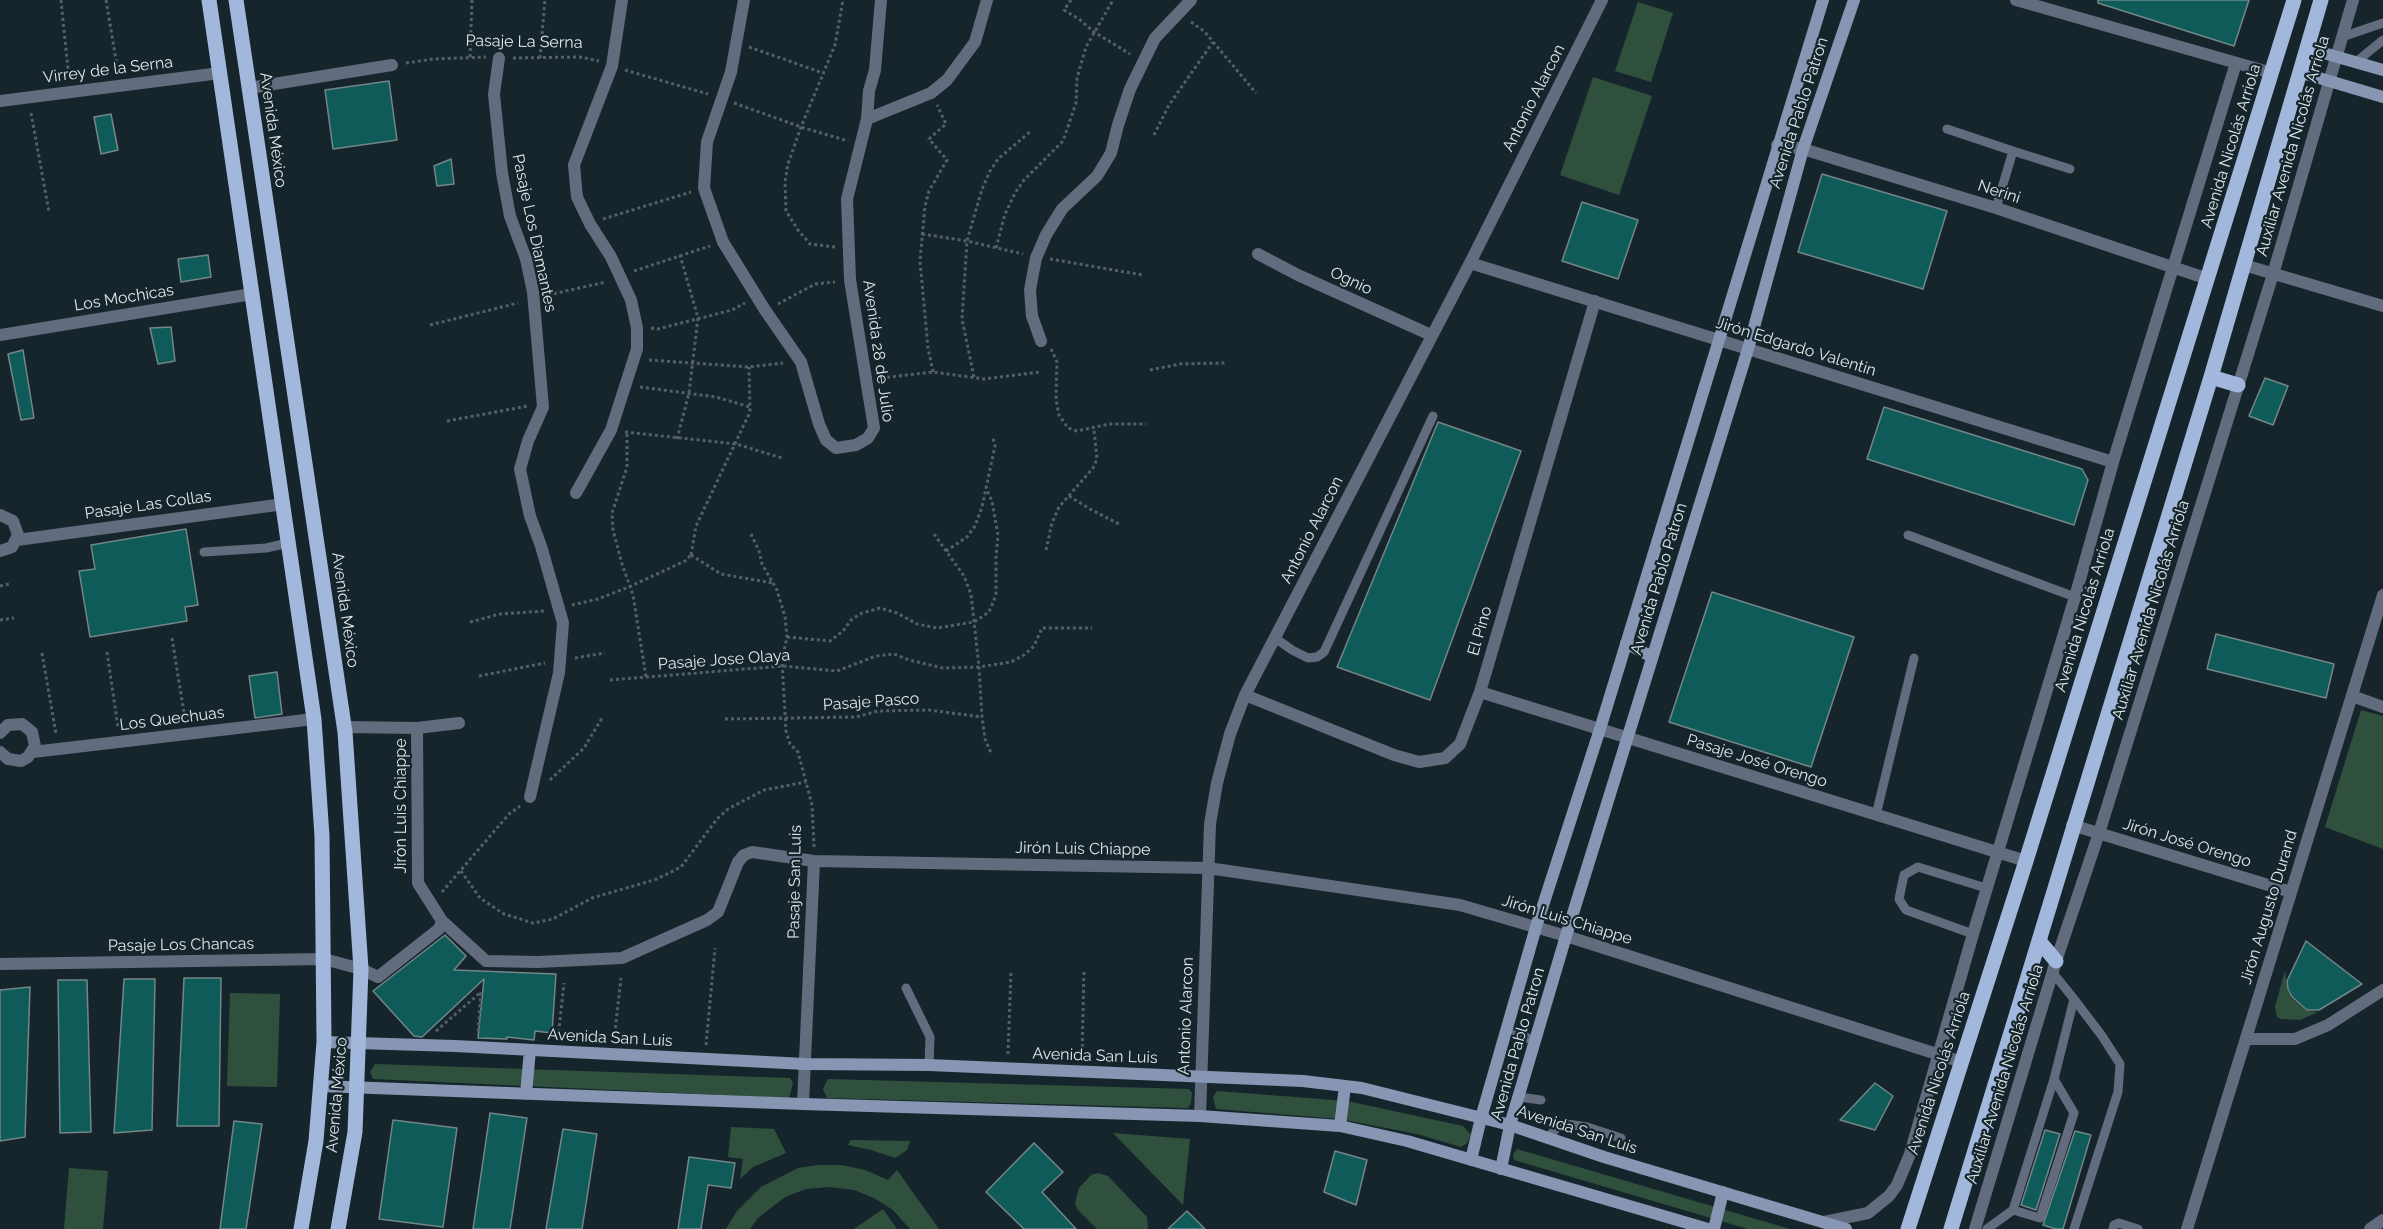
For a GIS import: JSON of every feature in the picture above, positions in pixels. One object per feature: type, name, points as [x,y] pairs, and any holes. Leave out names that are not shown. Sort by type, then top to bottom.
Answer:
[{"type":"main road","name":"Avenida México","points":[[209,0],[314,719],[322,836],[324,1042],[316,1141],[301,1229]]},
{"type":"main road","name":"Avenida México","points":[[236,0],[344,727],[361,969],[355,1132],[338,1229]]},
{"type":"main road","name":"Avenida Pablo Patron","points":[[1471,1160],[1536,927],[1600,729],[1823,0]]},
{"type":"main road","name":"Avenida Pablo Patron","points":[[1501,1169],[1510,1125],[1566,936],[1748,349],[1803,149],[1854,0]]},
{"type":"main road","name":"Avenida Nicolás Arriola","points":[[1908,1229],[2294,0]]},
{"type":"main road","points":[[1950,1229],[2040,942],[2072,825],[2211,377],[2321,0]]},
{"type":"main road","points":[[2282,44],[2286,60],[2299,72],[2383,97]]},
{"type":"main road","points":[[2306,48],[2383,70]]},
{"type":"main road","points":[[2211,377],[2238,385]]},
{"type":"main road","points":[[1626,643],[1652,657]]},
{"type":"main road","points":[[2040,942],[2055,967]]},
{"type":"main road","name":"Avenida San Luis","points":[[324,1042],[805,1064],[929,1065],[1008,1070],[1200,1075],[1346,1086],[1510,1125],[1846,1229]]},
{"type":"main road","points":[[526,1094],[530,1050]]},
{"type":"main road","points":[[320,1086],[1200,1116],[1340,1126],[1407,1142],[1708,1229]]},
{"type":"main road","points":[[1340,1126],[1346,1086]]},
{"type":"main road","points":[[1714,1229],[1723,1192]]},
{"type":"street","points":[[576,493],[610,430],[637,349],[637,328],[631,300],[611,257],[590,224],[577,197],[574,165],[612,66],[622,0]]},
{"type":"street","name":"Avenida 28 de Julio","points":[[744,0],[731,72],[707,142],[704,188],[723,242],[765,310],[801,362],[819,424],[826,440],[836,448],[856,445],[868,438],[874,428],[850,280],[847,199],[867,119],[869,91],[878,49],[881,0]]},
{"type":"street","points":[[867,119],[931,93],[947,80],[975,42],[987,0]]},
{"type":"street","name":"Antonio Alarcon","points":[[1200,1116],[1210,824],[1217,783],[1230,734],[1245,695],[1470,263],[1602,0]]},
{"type":"street","points":[[2016,0],[2272,73]]},
{"type":"street","name":"Auxiliar Avenida Nicolás Arriola","points":[[1975,1229],[2273,274],[2353,0]]},
{"type":"street","points":[[1041,341],[1032,316],[1030,290],[1036,258],[1046,235],[1062,209],[1096,176],[1111,153],[1120,117],[1155,38],[1186,4]]},
{"type":"street","name":"Pasaje Los Diamantes","points":[[499,58],[494,94],[502,173],[510,216],[526,259],[534,299],[543,407],[528,441],[520,469],[530,516],[563,623],[559,673],[530,797]]},
{"type":"street","points":[[1824,1222],[1868,1213],[1889,1196],[1897,1185],[1910,1154],[1937,1054],[2075,597],[2171,267],[2236,63]]},
{"type":"street","points":[[249,88],[392,65]]},
{"type":"street","name":"Virrey de la Serna","points":[[0,100],[220,73]]},
{"type":"street","name":"Nerini","points":[[1777,145],[1803,149],[1996,208],[2208,279]]},
{"type":"street","name":"Ognio","points":[[1258,254],[1298,275],[1431,335]]},
{"type":"street","name":"Jirón Edgardo Valentin","points":[[1470,263],[2113,462]]},
{"type":"street","points":[[2244,265],[2383,306]]},
{"type":"street","name":"Los Mochicas","points":[[0,335],[252,294]]},
{"type":"street","name":"El Pino","points":[[1245,695],[1394,755],[1419,762],[1445,758],[1460,744],[1480,692],[1595,301]]},
{"type":"street","name":"Pasaje Las Collas","points":[[0,551],[12,547],[17,540],[284,504]]},
{"type":"street","points":[[0,515],[10,518],[16,525],[17,540]]},
{"type":"street","name":"Jirón Augusto Durand","points":[[2187,1229],[2383,595]]},
{"type":"street","name":"Pasaje José Orengo","points":[[1480,692],[2025,861]]},
{"type":"street","points":[[2352,696],[2383,707]]},
{"type":"street","name":"Los Quechuas","points":[[0,752],[8,759],[15,761],[28,757],[33,752],[314,719]]},
{"type":"street","points":[[0,733],[8,725],[15,723],[28,727],[35,739],[33,752]]},
{"type":"street","points":[[344,727],[417,728],[459,723]]},
{"type":"street","name":"Jirón Luis Chiappe","points":[[417,728],[418,883],[442,921],[486,961],[538,962],[622,958],[707,920],[718,912],[738,862],[744,855],[752,852],[814,861],[1208,868],[1460,905],[1566,936],[1962,1062]]},
{"type":"street","name":"Jirón José Orengo","points":[[2072,825],[2291,892]]},
{"type":"street","name":"Pasaje San Luis","points":[[803,1104],[814,861]]},
{"type":"street","name":"Pasaje Los Chancas","points":[[0,964],[324,959],[361,969],[378,977],[439,928],[442,921]]},
{"type":"street","points":[[2246,1039],[2295,1039],[2328,1025],[2383,990]]},
{"type":"street","points":[[2370,1229],[2383,1220]]},
{"type":"lane","points":[[2342,37],[2383,23]]},
{"type":"lane","points":[[2356,62],[2383,40]]},
{"type":"lane","points":[[1947,129],[2070,169]]},
{"type":"lane","points":[[1996,208],[2013,151]]},
{"type":"lane","points":[[1275,638],[1308,658],[1317,657],[1324,651],[1433,416]]},
{"type":"lane","points":[[1908,535],[2075,597]]},
{"type":"lane","points":[[204,552],[266,548],[288,543]]},
{"type":"lane","points":[[1876,815],[1914,658]]},
{"type":"lane","points":[[1973,934],[1906,910],[1899,899],[1904,875],[1918,867],[1986,888]]},
{"type":"lane","points":[[2055,967],[2073,999],[2102,1036],[2120,1064],[2118,1092],[2074,1229]]},
{"type":"lane","points":[[906,988],[930,1037],[929,1065]]},
{"type":"lane","points":[[1987,1229],[2013,1210],[2054,1079],[2073,999]]},
{"type":"lane","points":[[1507,1027],[1535,1042]]},
{"type":"lane","points":[[2043,1229],[2040,1218],[2074,1113],[2054,1079]]},
{"type":"lane","points":[[1520,1097],[1540,1100]]},
{"type":"lane","points":[[1547,1138],[1559,1126],[1567,1124],[1587,1127],[1621,1138]]},
{"type":"lane","points":[[2013,1210],[2040,1218]]},
{"type":"lane","points":[[2113,1229],[2114,1225],[2119,1223],[2138,1229]]},
{"type":"path","points":[[61,0],[70,92]]},
{"type":"path","points":[[106,0],[121,85]]},
{"type":"path","points":[[470,57],[472,0]]},
{"type":"path","points":[[540,58],[545,0]]},
{"type":"path","points":[[843,0],[835,45],[801,128],[788,164],[785,182],[786,211],[810,244],[849,249]]},
{"type":"path","points":[[1071,0],[1064,10],[1094,32],[1143,62]]},
{"type":"path","points":[[996,248],[1005,214],[1016,193],[1040,163],[1063,141],[1076,103],[1077,78],[1086,47],[1113,0]]},
{"type":"path","points":[[1186,4],[1189,21],[1204,31],[1256,93]]},
{"type":"path","points":[[736,42],[823,73]]},
{"type":"path","points":[[1154,135],[1169,105],[1213,42]]},
{"type":"path","name":"Pasaje La Serna","points":[[392,65],[470,57],[580,57],[722,99],[801,128],[860,144]]},
{"type":"path","points":[[931,93],[946,123],[929,139],[947,160],[929,191],[925,206],[920,261],[928,348],[933,372]]},
{"type":"path","points":[[28,97],[49,212]]},
{"type":"path","points":[[974,376],[962,319],[967,241],[982,189],[990,171],[998,159],[1031,131]]},
{"type":"path","points":[[590,224],[626,210],[704,188]]},
{"type":"path","points":[[430,325],[620,277],[643,266],[723,242]]},
{"type":"path","points":[[677,439],[689,393],[698,318],[680,255]]},
{"type":"path","points":[[765,310],[815,284],[850,280]]},
{"type":"path","points":[[637,328],[658,329],[732,310],[757,297]]},
{"type":"path","points":[[1041,341],[1056,355],[1056,399],[1059,415],[1068,428],[1077,431],[1109,424],[1146,424]]},
{"type":"path","points":[[633,359],[749,367],[801,362]]},
{"type":"path","points":[[1150,370],[1180,364],[1226,363]]},
{"type":"path","points":[[470,622],[500,614],[558,609],[598,599],[685,561],[691,555],[696,526],[750,412],[749,367]]},
{"type":"path","points":[[865,379],[933,372],[984,379],[1040,372]]},
{"type":"path","points":[[624,385],[716,396],[750,407]]},
{"type":"path","points":[[447,421],[522,405],[543,407]]},
{"type":"path","points":[[1046,550],[1052,523],[1059,507],[1093,468],[1097,459],[1094,429]]},
{"type":"path","points":[[610,430],[736,444],[782,458]]},
{"type":"path","points":[[627,433],[627,467],[612,513],[613,530],[635,606],[646,677]]},
{"type":"path","points":[[946,551],[967,537],[975,526],[995,446],[993,438]]},
{"type":"path","points":[[787,637],[830,641],[843,631],[852,619],[862,613],[880,608],[897,613],[918,624],[937,628],[974,622],[989,612],[996,595],[997,521],[986,488]]},
{"type":"path","points":[[1069,495],[1121,525]]},
{"type":"path","name":"Pasaje San Luis","points":[[751,534],[757,544],[762,564],[772,583],[784,617],[787,637],[783,666],[786,732],[790,744],[798,752],[812,805],[814,861]]},
{"type":"path","points":[[934,534],[964,576],[971,594],[980,666],[982,717],[991,753]]},
{"type":"path","points":[[691,555],[721,574],[772,583]]},
{"type":"path","points":[[0,586],[9,584]]},
{"type":"path","points":[[0,620],[14,618]]},
{"type":"path","name":"Pasaje Jose Olaya","points":[[610,680],[783,666],[837,671],[876,656],[894,654],[943,668],[980,666],[1011,662],[1024,655],[1034,646],[1042,628],[1092,628]]},
{"type":"path","points":[[172,638],[188,734]]},
{"type":"path","points":[[107,652],[120,742]]},
{"type":"path","points":[[42,653],[59,749]]},
{"type":"path","points":[[479,676],[605,653]]},
{"type":"path","name":"Pasaje Pasco","points":[[725,719],[855,717],[878,711],[929,710],[982,717]]},
{"type":"path","points":[[430,905],[509,814],[584,748],[602,718]]},
{"type":"path","points":[[461,871],[480,897],[504,914],[533,923],[553,919],[592,898],[657,879],[681,867],[717,819],[728,809],[764,790],[806,782]]},
{"type":"path","points":[[705,1048],[715,948]]},
{"type":"path","points":[[1082,1072],[1084,970]]},
{"type":"path","points":[[1008,1070],[1011,972]]},
{"type":"path","points":[[614,1042],[621,978]]},
{"type":"path","points":[[558,1038],[564,983]]},
{"type":"path","points":[[429,1038],[481,992],[478,1038]]},
{"type":"green space","points":[[1638,2],[1673,13],[1651,82],[1615,71]]},
{"type":"green space","points":[[1593,77],[1652,96],[1619,195],[1560,175]]},
{"type":"green space","points":[[2361,710],[2383,716],[2383,849],[2325,827]]},
{"type":"green space","points":[[2285,971],[2287,989],[2291,998],[2307,1011],[2318,1012],[2300,1020],[2277,1017],[2275,1007]]},
{"type":"green space","points":[[230,993],[280,994],[277,1087],[227,1086]]},
{"type":"green space","points":[[375,1064],[790,1078],[793,1083],[789,1098],[373,1079],[370,1072]]},
{"type":"green space","points":[[828,1079],[1189,1089],[1192,1093],[1188,1108],[827,1098],[823,1089]]},
{"type":"green space","points":[[1217,1091],[1347,1101],[1463,1126],[1471,1135],[1467,1143],[1461,1147],[1417,1134],[1340,1119],[1216,1109],[1213,1097]]},
{"type":"green space","points":[[731,1127],[774,1129],[786,1153],[753,1167],[740,1179],[743,1159],[728,1157]]},
{"type":"green space","points":[[1113,1133],[1190,1139],[1183,1205]]},
{"type":"green space","points":[[851,1140],[910,1141],[907,1150],[895,1158],[848,1145]]},
{"type":"green space","points":[[1517,1149],[1790,1229],[1748,1229],[1514,1160],[1513,1154]]},
{"type":"green space","points":[[841,1165],[865,1170],[888,1180],[897,1170],[939,1229],[910,1229],[893,1210],[874,1198],[854,1190],[829,1187],[806,1189],[785,1197],[758,1218],[750,1229],[726,1229],[737,1211],[761,1187],[798,1168]]},
{"type":"green space","points":[[69,1168],[108,1171],[103,1229],[64,1229]]},
{"type":"green space","points":[[1098,1173],[1108,1176],[1147,1217],[1148,1229],[1097,1229],[1077,1209],[1075,1203],[1079,1188],[1091,1175]]},
{"type":"green space","points":[[883,1209],[897,1229],[854,1229]]},
{"type":"building","points":[[2098,0],[2249,0],[2234,46],[2098,3]]},
{"type":"building","points":[[389,81],[397,140],[333,149],[325,90]]},
{"type":"building","points":[[111,114],[118,150],[101,154],[94,117]]},
{"type":"building","points":[[451,159],[454,184],[437,186],[434,166]]},
{"type":"building","points":[[1822,174],[1947,211],[1923,289],[1798,252]]},
{"type":"building","points":[[1582,202],[1638,220],[1618,279],[1562,261]]},
{"type":"building","points":[[208,255],[211,277],[181,282],[178,259]]},
{"type":"building","points":[[171,327],[175,361],[158,364],[150,328]]},
{"type":"building","points":[[23,350],[34,418],[21,420],[8,354]]},
{"type":"building","points":[[2265,378],[2288,386],[2273,425],[2249,416]]},
{"type":"building","points":[[1884,407],[2082,469],[2088,480],[2074,525],[1867,459]]},
{"type":"building","points":[[1438,422],[1521,451],[1430,700],[1337,667]]},
{"type":"building","points":[[186,529],[198,605],[185,607],[187,621],[90,637],[79,571],[95,569],[91,545]]},
{"type":"building","points":[[1712,592],[1854,637],[1811,767],[1669,722]]},
{"type":"building","points":[[2216,634],[2334,664],[2326,698],[2207,669]]},
{"type":"building","points":[[277,672],[282,714],[255,718],[249,676]]},
{"type":"building","points":[[445,935],[466,956],[454,970],[556,974],[552,1033],[535,1031],[534,1040],[507,1037],[507,1039],[478,1038],[484,979],[422,1037],[414,1036],[373,991]]},
{"type":"building","points":[[2306,941],[2362,984],[2319,1010],[2307,1010],[2292,997],[2287,981]]},
{"type":"building","points":[[184,978],[221,978],[219,1126],[177,1126]]},
{"type":"building","points":[[124,979],[155,979],[152,1130],[114,1133]]},
{"type":"building","points":[[58,980],[87,980],[91,1132],[60,1133]]},
{"type":"building","points":[[30,987],[25,1137],[0,1141],[0,990]]},
{"type":"building","points":[[1875,1083],[1893,1096],[1875,1130],[1840,1120]]},
{"type":"building","points":[[490,1113],[527,1118],[510,1229],[473,1229]]},
{"type":"building","points":[[393,1120],[457,1128],[443,1227],[379,1219]]},
{"type":"building","points":[[234,1121],[262,1124],[246,1229],[220,1229]]},
{"type":"building","points":[[563,1129],[597,1134],[582,1229],[546,1229]]},
{"type":"building","points":[[2045,1130],[2060,1134],[2036,1210],[2021,1205]]},
{"type":"building","points":[[2075,1131],[2091,1135],[2063,1229],[2056,1229],[2043,1225]]},
{"type":"building","points":[[1034,1143],[1063,1172],[1042,1192],[1076,1229],[1024,1229],[986,1192]]},
{"type":"building","points":[[1335,1151],[1367,1160],[1356,1205],[1324,1192]]},
{"type":"building","points":[[689,1157],[735,1163],[731,1188],[708,1185],[701,1229],[678,1229]]},
{"type":"building","points":[[1187,1211],[1205,1229],[1168,1229]]}]
